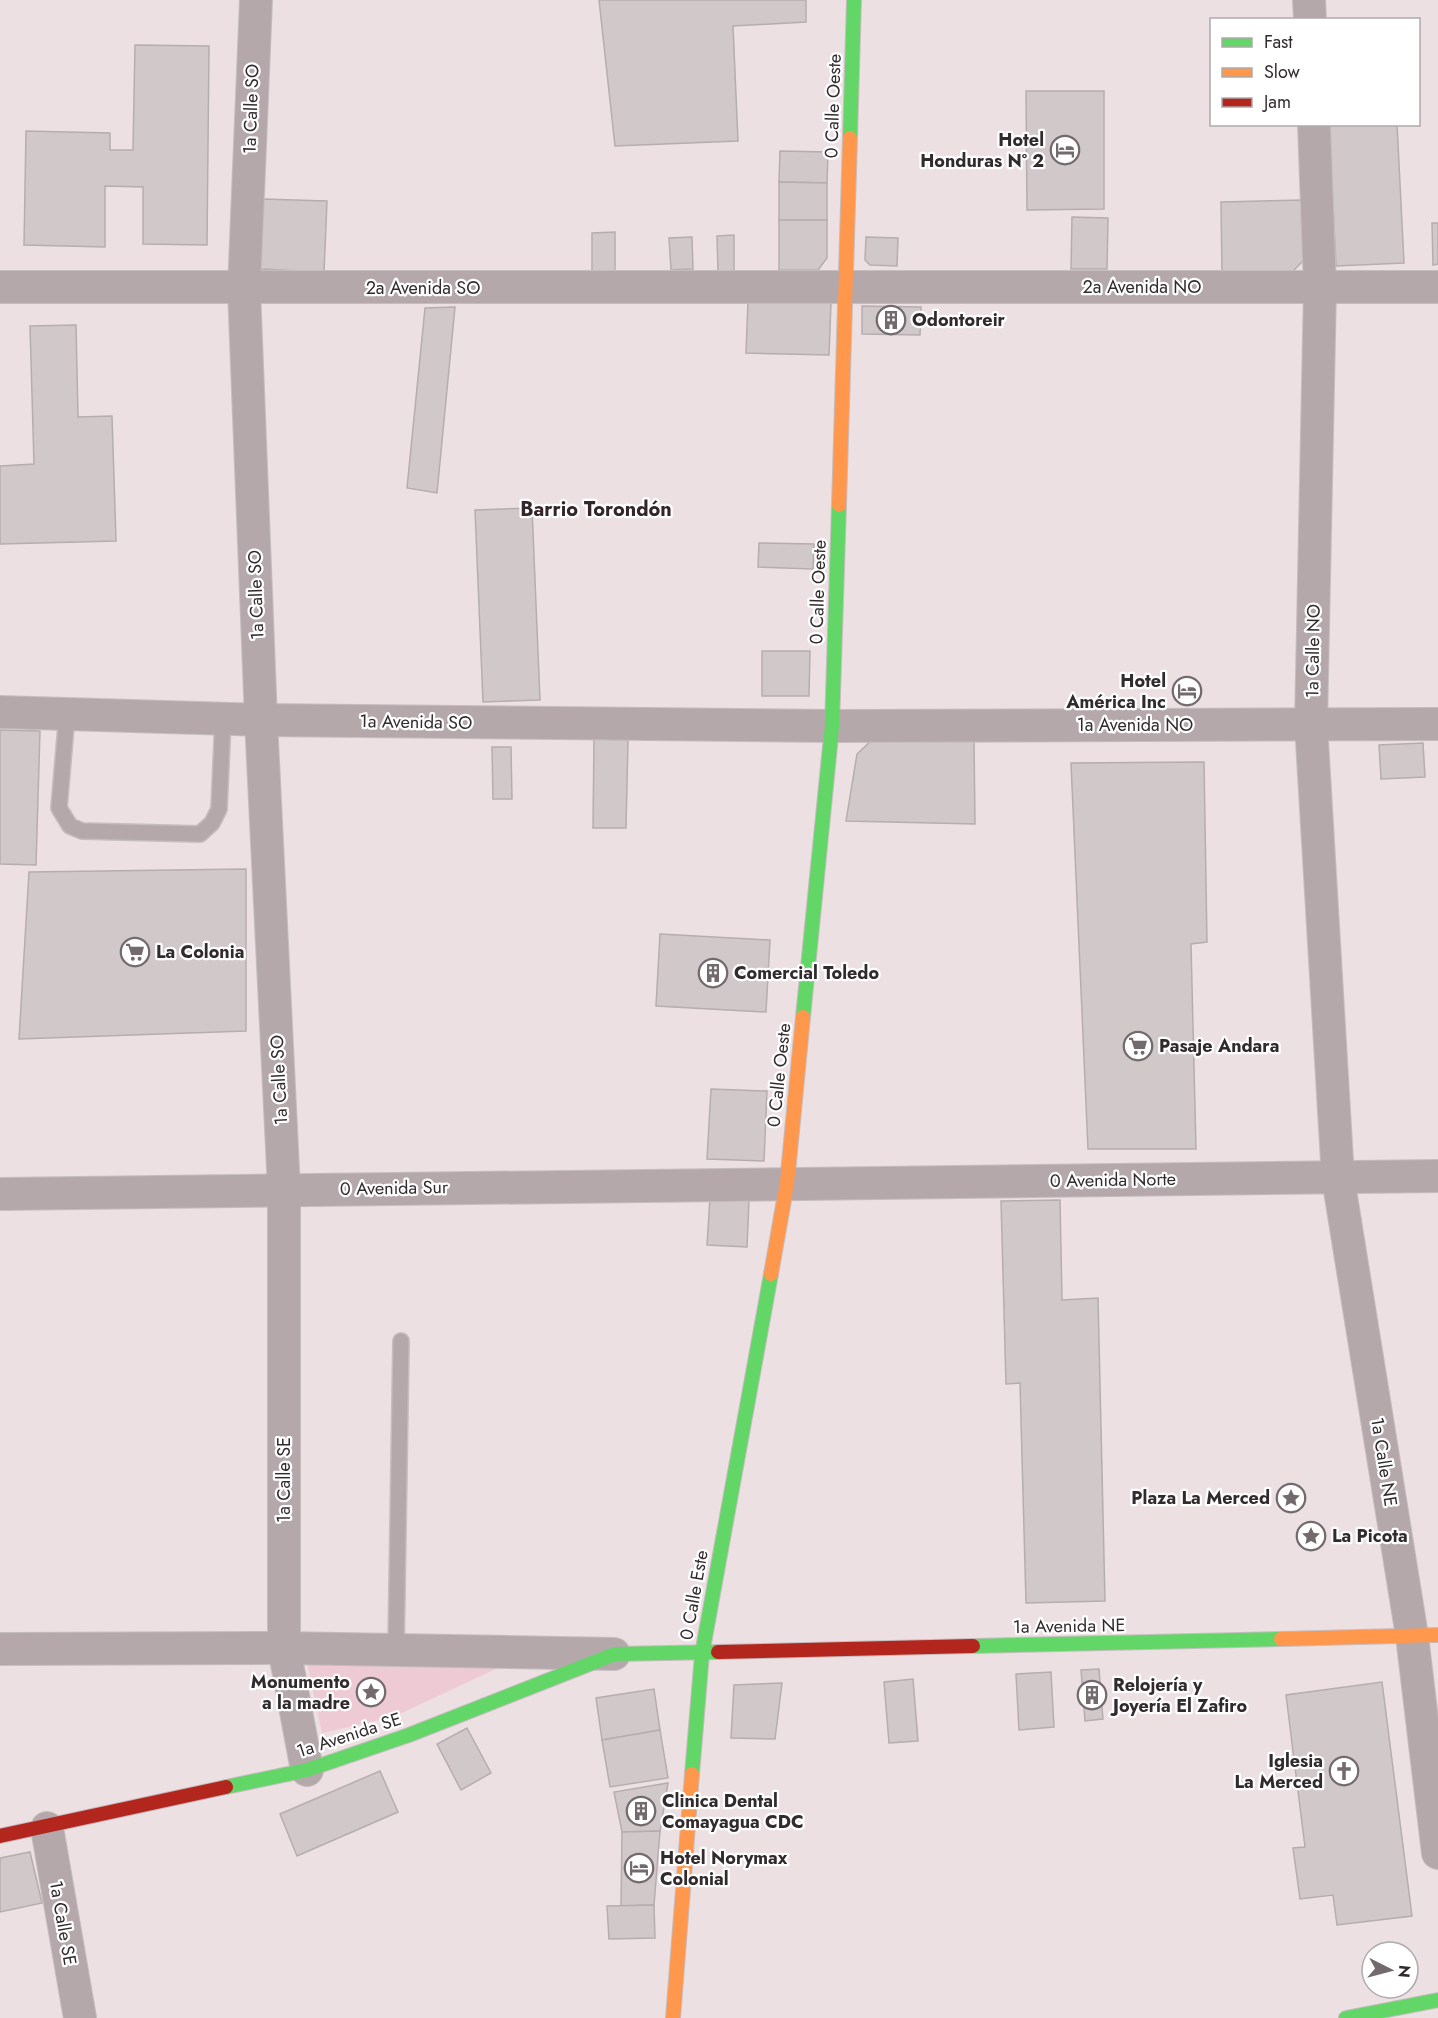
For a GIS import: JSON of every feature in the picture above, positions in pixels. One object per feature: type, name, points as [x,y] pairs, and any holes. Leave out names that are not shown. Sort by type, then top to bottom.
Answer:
[{"type":"street","name":"1a Calle SO","points":[[256,0],[244,289],[261,720],[284,1189]]},
{"type":"street","name":"0 Calle Oeste","points":[[787,1183],[832,726],[854,0]]},
{"type":"street","points":[[1309,0],[1310,18]]},
{"type":"street","name":"1a Calle NO","points":[[1314,126],[1320,288],[1311,724],[1338,1178]]},
{"type":"street","name":"2a Avenida SO","points":[[0,287],[244,289],[845,286]]},
{"type":"street","name":"2a Avenida NO","points":[[845,286],[1438,287]]},
{"type":"street","name":"1a Avenida SO","points":[[0,712],[261,720],[832,726]]},
{"type":"street","name":"1a Avenida NO","points":[[832,726],[1438,724]]},
{"type":"street","name":"0 Avenida Norte","points":[[787,1183],[1438,1176]]},
{"type":"street","name":"1a Calle NE","points":[[1338,1178],[1425,1635],[1438,1853]]},
{"type":"street","name":"0 Avenida Sur","points":[[0,1194],[787,1183]]},
{"type":"street","name":"0 Calle Este","points":[[672,2018],[702,1654],[787,1183]]},
{"type":"street","name":"1a Calle SE","points":[[284,1189],[284,1648],[307,1770]]},
{"type":"street","name":"1a Avenida NE","points":[[702,1654],[1425,1635]]},
{"type":"street","points":[[0,1649],[284,1648],[615,1654]]},
{"type":"street","name":"1a Avenida SE","points":[[0,1836],[47,1828],[307,1770],[409,1735],[615,1654],[702,1654]]},
{"type":"street","name":"1a Calle SE","points":[[47,1828],[80,2018]]},
{"type":"street","points":[[1346,2018],[1438,2000]]},
{"type":"lane","points":[[67,714],[59,808],[70,826],[82,831],[200,834],[212,823],[219,809],[223,719]]},
{"type":"lane","points":[[396,1650],[401,1341]]},
{"type":"shaded area","points":[[528,1654],[393,1717],[322,1733],[306,1659]]},
{"type":"building","points":[[599,0],[806,0],[806,22],[733,26],[738,141],[615,146]]},
{"type":"building","points":[[135,45],[209,46],[207,245],[143,244],[143,187],[105,186],[105,247],[24,245],[26,131],[110,133],[110,150],[133,150]]},
{"type":"building","name":"Hotel Honduras Nº 2","points":[[1026,91],[1104,91],[1104,209],[1027,210]]},
{"type":"building","points":[[1329,126],[1397,126],[1404,263],[1336,266]]},
{"type":"building","points":[[780,151],[828,152],[827,183],[779,182]]},
{"type":"building","points":[[779,182],[827,183],[827,220],[779,220]]},
{"type":"building","points":[[262,199],[327,201],[324,272],[259,269]]},
{"type":"building","points":[[1303,200],[1304,260],[1291,273],[1222,274],[1221,202]]},
{"type":"building","points":[[1072,217],[1108,218],[1107,269],[1071,269]]},
{"type":"building","points":[[779,220],[827,220],[827,258],[818,270],[779,270]]},
{"type":"building","points":[[1432,223],[1438,223],[1438,264],[1433,265]]},
{"type":"building","points":[[615,232],[615,271],[592,272],[592,233]]},
{"type":"building","points":[[734,235],[734,271],[718,271],[717,236]]},
{"type":"building","points":[[692,237],[693,269],[671,270],[669,238]]},
{"type":"building","points":[[866,237],[898,238],[897,266],[870,265],[865,260]]},
{"type":"building","points":[[748,301],[831,303],[829,355],[746,353]]},
{"type":"building","name":"Odontoreir","points":[[862,306],[921,307],[920,335],[862,334]]},
{"type":"building","points":[[455,307],[437,493],[407,488],[425,308]]},
{"type":"building","points":[[76,325],[78,417],[112,416],[116,541],[0,544],[0,466],[34,464],[30,326]]},
{"type":"building","points":[[532,508],[540,700],[483,702],[475,510]]},
{"type":"building","points":[[759,543],[814,544],[813,569],[758,567]]},
{"type":"building","points":[[762,651],[810,651],[809,696],[762,696]]},
{"type":"building","points":[[0,730],[40,731],[36,865],[0,864]]},
{"type":"building","points":[[874,738],[974,740],[975,824],[846,821],[857,754]]},
{"type":"building","points":[[594,739],[628,740],[626,828],[593,828]]},
{"type":"building","points":[[1423,743],[1425,777],[1381,779],[1379,745]]},
{"type":"building","points":[[492,747],[511,747],[512,799],[493,799]]},
{"type":"building","name":"Pasaje Andara","points":[[1204,762],[1207,942],[1191,944],[1196,1149],[1088,1149],[1071,763]]},
{"type":"building","name":"La Colonia","points":[[246,869],[246,1031],[19,1039],[29,872]]},
{"type":"building","name":"Comercial Toledo","points":[[660,934],[770,940],[766,1012],[656,1006]]},
{"type":"building","points":[[711,1089],[767,1091],[764,1161],[707,1159]]},
{"type":"building","points":[[710,1198],[749,1200],[747,1247],[707,1245]]},
{"type":"building","points":[[1060,1200],[1062,1300],[1098,1298],[1105,1601],[1026,1603],[1020,1383],[1006,1384],[1001,1201]]},
{"type":"building","name":"Relojería y Joyería El Zafiro","points":[[1099,1669],[1103,1719],[1085,1721],[1081,1670]]},
{"type":"building","points":[[1051,1672],[1054,1727],[1019,1730],[1016,1674]]},
{"type":"building","points":[[913,1679],[918,1741],[889,1743],[884,1682]]},
{"type":"building","name":"Iglesia La Merced","points":[[1382,1682],[1412,1916],[1337,1925],[1333,1895],[1300,1899],[1293,1848],[1305,1847],[1286,1695]]},
{"type":"building","points":[[782,1683],[775,1739],[731,1738],[734,1685]]},
{"type":"building","points":[[654,1689],[660,1730],[602,1740],[596,1698]]},
{"type":"building","points":[[467,1728],[491,1773],[461,1790],[437,1744]]},
{"type":"building","points":[[660,1730],[668,1778],[610,1787],[602,1740]]},
{"type":"building","points":[[380,1771],[398,1812],[297,1856],[280,1814]]},
{"type":"building","name":"Clinica Dental Comayagua CDC","points":[[668,1783],[660,1831],[622,1832],[614,1792]]},
{"type":"building","name":"Hotel Norymax Colonial","points":[[660,1831],[654,1905],[621,1906],[622,1832]]},
{"type":"building","points":[[30,1852],[42,1903],[0,1912],[0,1858]]},
{"type":"building","points":[[654,1905],[655,1938],[609,1939],[607,1906]]},
{"type":"traffic: fast","points":[[850,138],[854,0]]},
{"type":"traffic: fast","points":[[803,1017],[832,726],[839,505]]},
{"type":"traffic: fast","points":[[692,1774],[702,1654],[771,1274]]},
{"type":"traffic: fast","points":[[973,1646],[1281,1639]]},
{"type":"traffic: fast","points":[[226,1787],[307,1770],[409,1735],[615,1654],[718,1652]]},
{"type":"traffic: fast","points":[[1346,2018],[1438,2000]]},
{"type":"traffic: slow","points":[[839,505],[850,138]]},
{"type":"traffic: slow","points":[[771,1274],[787,1183],[803,1017]]},
{"type":"traffic: slow","points":[[1281,1639],[1438,1635]]},
{"type":"traffic: slow","points":[[673,2018],[692,1774]]},
{"type":"traffic: jam","points":[[718,1652],[973,1646]]},
{"type":"traffic: jam","points":[[0,1836],[226,1787]]},
{"type":"place","name":"Hotel Honduras Nº 2","points":[[1065,150]]},
{"type":"place","name":"Odontoreir","points":[[891,320]]},
{"type":"place","name":"Hotel América Inc","points":[[1187,691]]},
{"type":"place","name":"La Colonia","points":[[135,952]]},
{"type":"place","name":"Comercial Toledo","points":[[713,973]]},
{"type":"place","name":"Pasaje Andara","points":[[1138,1046]]},
{"type":"place","name":"Plaza La Merced","points":[[1291,1498]]},
{"type":"place","name":"La Picota","points":[[1311,1536]]},
{"type":"place","name":"Monumento a la madre","points":[[371,1692]]},
{"type":"place","name":"Relojería y Joyería El Zafiro","points":[[1092,1695]]},
{"type":"place","name":"Iglesia La Merced","points":[[1344,1771]]},
{"type":"place","name":"Clinica Dental Comayagua CDC","points":[[641,1811]]},
{"type":"place","name":"Hotel Norymax Colonial","points":[[639,1868]]},
{"type":"district","name":"Barrio Torondón","points":[[596,509]]}]
